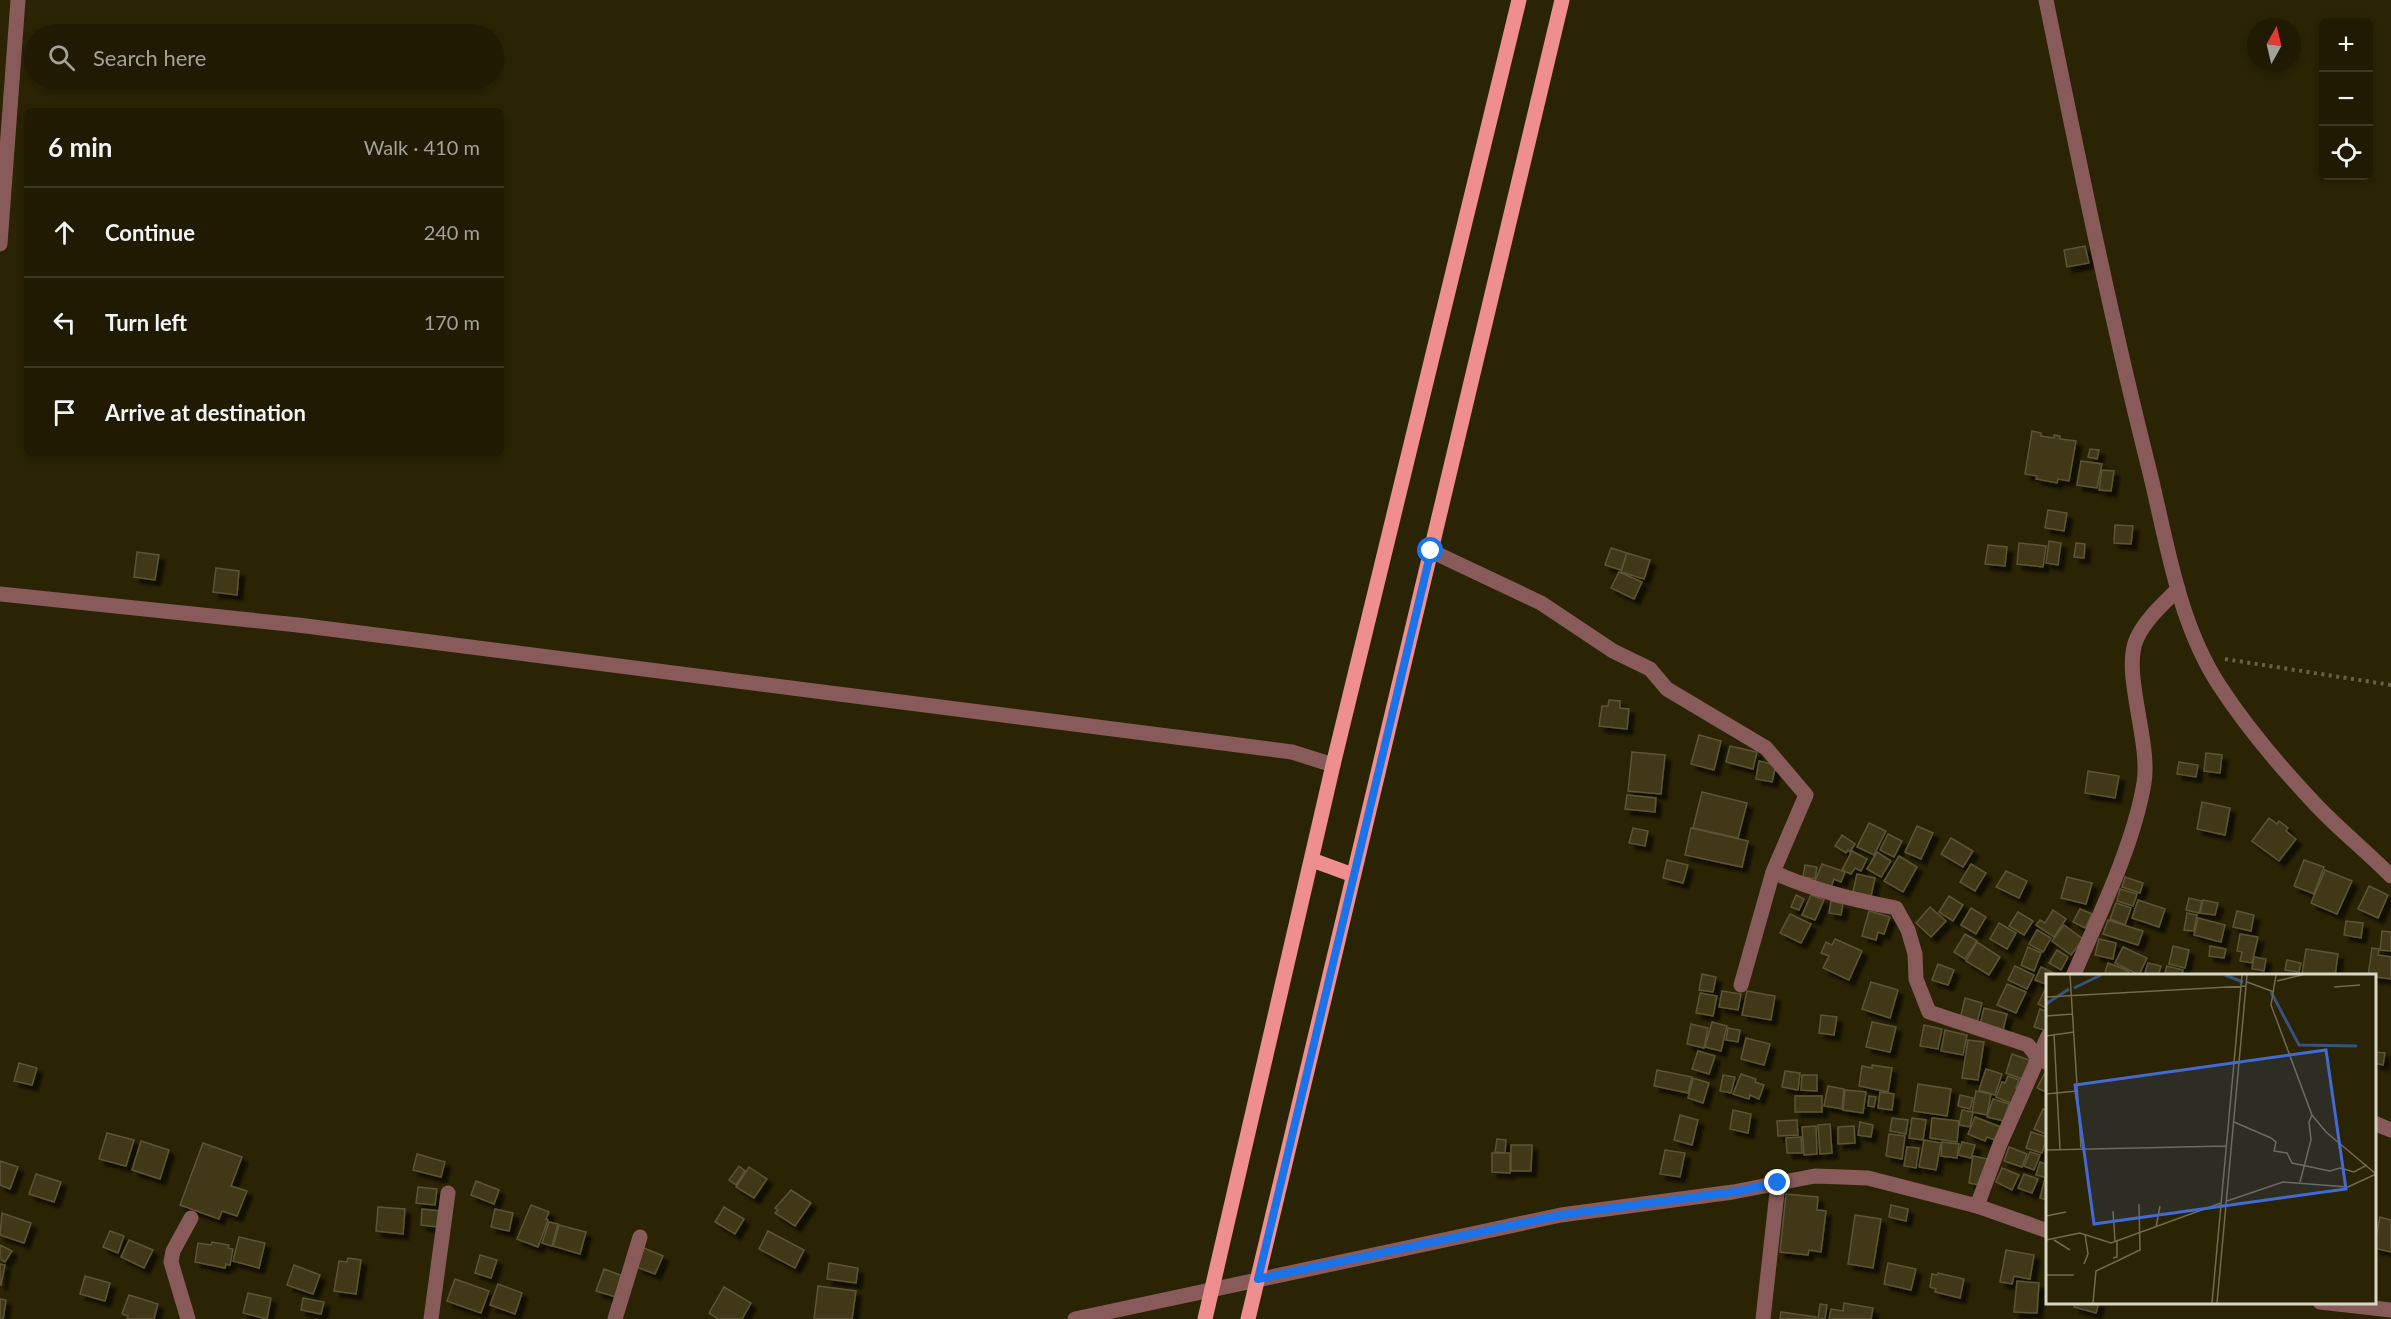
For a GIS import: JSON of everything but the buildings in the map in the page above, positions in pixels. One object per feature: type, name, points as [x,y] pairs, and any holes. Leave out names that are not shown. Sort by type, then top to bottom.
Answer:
[{"type":"main road","points":[[1205,1319],[1333,765],[1519,0]]},
{"type":"main road","points":[[1248,1319],[1562,0]]},
{"type":"main road","points":[[1312,860],[1353,875]]},
{"type":"street","points":[[0,244],[7,54],[18,0]]},
{"type":"street","points":[[2046,0],[2107,286],[2178,590],[2203,656],[2219,685],[2282,767],[2318,807],[2391,876]]},
{"type":"street","points":[[1431,551],[1541,603],[1613,651],[1650,669],[1667,689],[1766,748],[1806,795],[1773,872],[1741,985]]},
{"type":"street","points":[[2073,974],[2123,854],[2145,782],[2144,743],[2133,673],[2133,649],[2147,622],[2178,590]]},
{"type":"street","points":[[0,594],[298,625],[1204,740],[1292,752],[1333,765]]},
{"type":"street","points":[[1773,872],[1801,885],[1859,902],[1896,908],[1908,930],[1915,954],[1916,979],[1929,1012],[2028,1045],[2043,1061]]},
{"type":"street","points":[[1977,1206],[2000,1144],[2043,1061],[2046,1046]]},
{"type":"street","points":[[2376,1124],[2391,1130]]},
{"type":"street","points":[[1075,1319],[1561,1215],[1733,1192],[1815,1176],[1868,1178],[1977,1206],[2046,1230]]},
{"type":"street","points":[[1763,1319],[1778,1183]]},
{"type":"street","points":[[431,1319],[448,1193]]},
{"type":"street","points":[[188,1319],[171,1262],[174,1251],[191,1218]]},
{"type":"street","points":[[615,1319],[640,1237]]},
{"type":"street","points":[[2338,1304],[2391,1310]]},
{"type":"path","points":[[2203,656],[2391,685]]},
{"type":"route","points":[[1431,551],[1258,1279],[1561,1215],[1733,1192],[1778,1183]]}]
